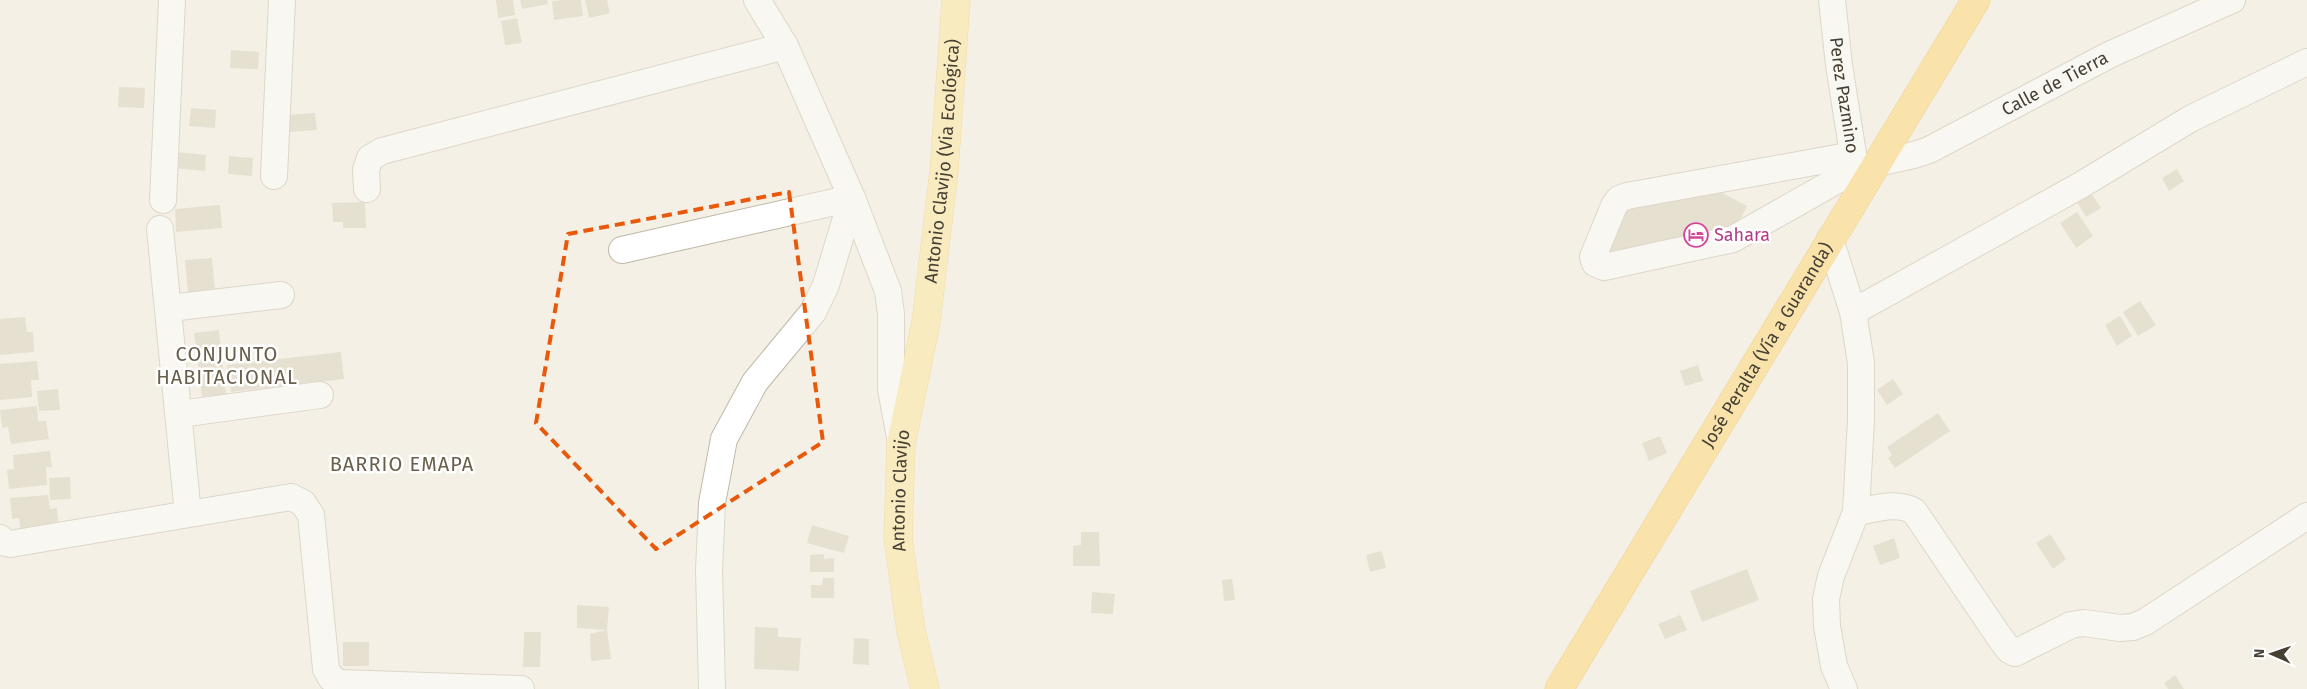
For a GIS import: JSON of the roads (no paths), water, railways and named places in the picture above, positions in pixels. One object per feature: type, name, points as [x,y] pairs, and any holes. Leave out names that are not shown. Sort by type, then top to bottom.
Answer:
[{"type":"highway","name":"José Peralta (Vía a Guaranda)","points":[[1559,689],[1830,239],[1861,170],[1976,0]]},
{"type":"main road","name":"Antonio Clavijo (Via Ecológica)","points":[[926,322],[944,171],[956,0]]},
{"type":"main road","name":"Antonio Clavijo","points":[[925,689],[911,631],[898,538],[901,444],[926,322]]},
{"type":"street","points":[[163,200],[172,0]]},
{"type":"street","points":[[274,176],[282,0]]},
{"type":"street","points":[[757,0],[785,46],[852,198],[890,303],[891,389],[901,444]]},
{"type":"street","name":"Perez Pazmino","points":[[1832,0],[1839,65],[1861,170]]},
{"type":"street","name":"Calle de Tierra","points":[[1861,170],[1733,239],[1604,267],[1595,263],[1593,257],[1614,206],[1619,199],[1627,196],[1861,170],[1914,155],[1929,150],[2109,55],[2232,0]]},
{"type":"street","points":[[367,188],[366,170],[370,158],[382,151],[785,46]]},
{"type":"street","points":[[1853,312],[2081,186],[2190,119],[2307,62]]},
{"type":"street","points":[[622,250],[852,198]]},
{"type":"street","points":[[712,689],[709,570],[712,503],[724,439],[754,382],[813,312],[826,285],[852,198]]},
{"type":"street","points":[[160,229],[170,308],[188,514]]},
{"type":"street","points":[[1830,239],[1853,312],[1861,382],[1862,420],[1856,512],[1831,576],[1826,600],[1827,626],[1834,666],[1844,689]]},
{"type":"street","points":[[170,308],[281,295]]},
{"type":"street","points":[[180,414],[320,394]]},
{"type":"street","points":[[0,538],[2,542],[10,544],[291,497],[303,503],[311,515],[326,669],[331,678],[340,682],[521,689]]},
{"type":"street","points":[[1856,512],[1896,505],[1906,506],[1914,511],[1998,636],[2009,650],[2016,653],[2071,625],[2084,623],[2120,628],[2133,627],[2145,622],[2307,516]]},
{"type":"place","name":"Sahara","points":[[1696,235]]},
{"type":"district","name":"CONJUNTO HABITACIONAL","points":[[227,366]]},
{"type":"district","name":"BARRIO EMAPA","points":[[402,464]]}]
